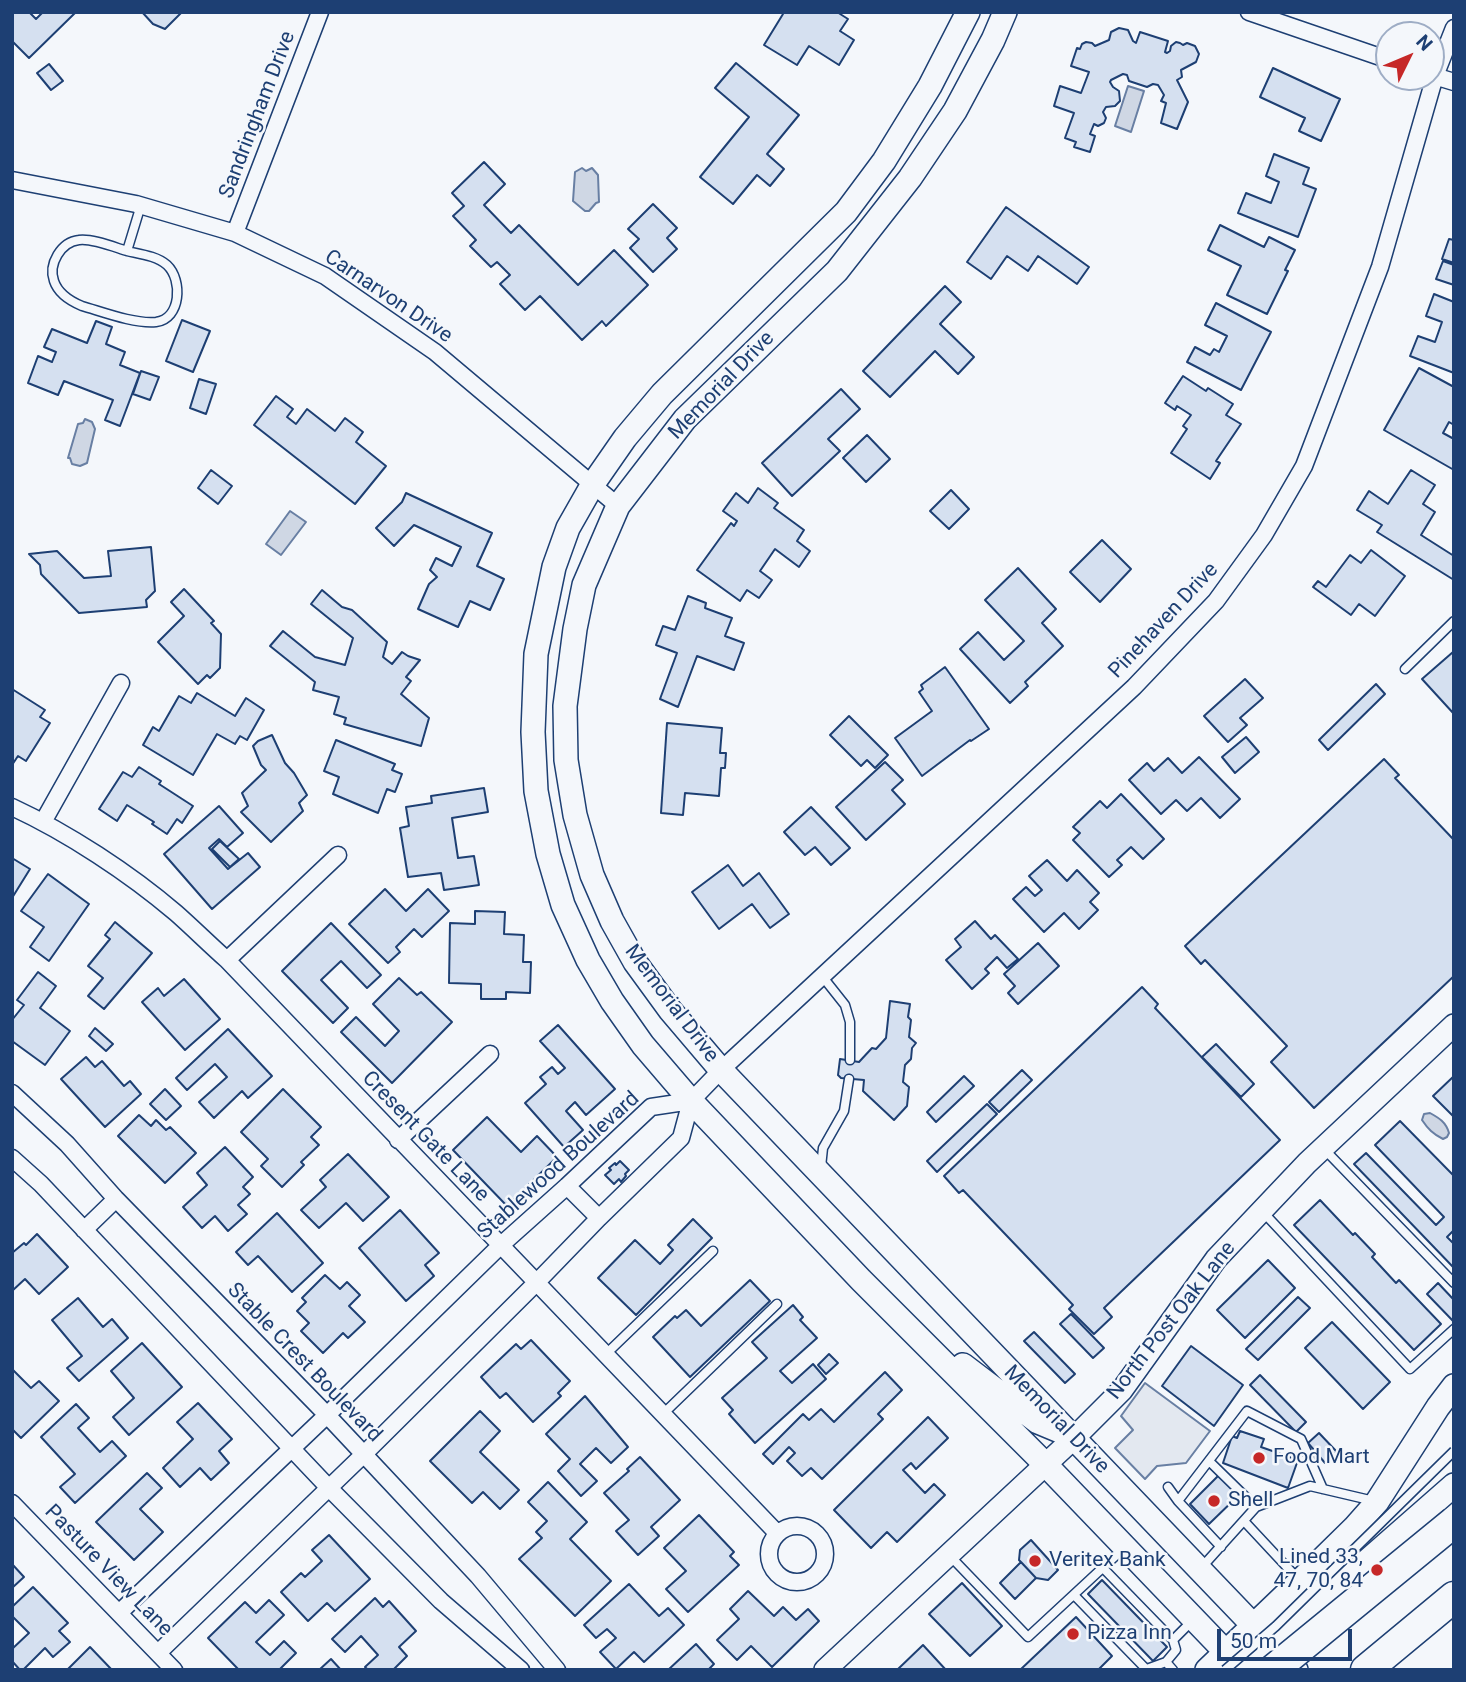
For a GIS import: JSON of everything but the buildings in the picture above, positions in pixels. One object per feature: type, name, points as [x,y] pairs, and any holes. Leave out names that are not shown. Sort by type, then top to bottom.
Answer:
[{"type":"highway","points":[[1274,1659],[1454,1522]]},
{"type":"highway","points":[[1366,1670],[1454,1597]]},
{"type":"main road","name":"Memorial Drive","points":[[968,12],[930,86],[884,161],[846,212],[662,394],[625,438],[593,484],[568,528],[554,567],[536,654],[533,732],[536,792],[548,854],[563,905],[588,960],[612,1002],[643,1045],[691,1101],[851,1270],[1045,1464],[1194,1619],[1225,1661],[1243,1670]]},
{"type":"main road","name":"Memorial Drive","points":[[1005,12],[955,111],[910,178],[837,271],[685,419],[618,506],[584,585],[575,629],[565,706],[566,760],[575,815],[592,875],[612,921],[635,962],[670,1010],[721,1070],[1254,1626],[1274,1659],[1296,1670]]},
{"type":"main road","points":[[884,161],[910,178]]},
{"type":"main road","points":[[900,1318],[1038,1422],[1074,1437]]},
{"type":"main road","points":[[1207,1670],[1225,1661],[1254,1626],[1377,1502],[1454,1386]]},
{"type":"main road","points":[[1251,1670],[1274,1659],[1382,1548],[1454,1485]]},
{"type":"street","name":"Sandringham Drive","points":[[235,233],[320,12]]},
{"type":"street","points":[[1248,12],[1375,55]]},
{"type":"street","name":"Pinehaven Drive","points":[[1445,48],[1454,28]]},
{"type":"street","name":"Pinehaven Drive","points":[[691,1101],[721,1070],[1134,687],[1216,601],[1264,535],[1304,466],[1380,267],[1429,91]]},
{"type":"street","name":"Carnarvon Drive","points":[[12,180],[141,205],[235,233],[325,276],[435,352],[618,506]]},
{"type":"street","points":[[43,822],[121,683]]},
{"type":"street","name":"Cresent Gate Lane","points":[[12,807],[43,822],[113,866],[164,904],[228,961],[777,1533]]},
{"type":"street","points":[[228,961],[338,855]]},
{"type":"street","name":"North Post Oak Lane","points":[[832,1668],[1122,1390],[1216,1259],[1323,1148],[1454,1025]]},
{"type":"street","points":[[398,1140],[491,1055]]},
{"type":"street","name":"Stable Crest Boulevard","points":[[12,1093],[67,1144],[116,1199],[327,1415],[478,1576],[557,1670]]},
{"type":"street","points":[[158,1653],[363,1455],[681,1138],[691,1101]]},
{"type":"street","name":"Stablewood Boulevard","points":[[119,1613],[501,1245],[651,1107],[691,1101]]},
{"type":"street","points":[[12,1158],[41,1184],[329,1488],[441,1601],[521,1670]]},
{"type":"street","points":[[567,1186],[599,1218]]},
{"type":"street","points":[[85,1230],[116,1199]]},
{"type":"street","name":"Pasture View Lane","points":[[12,1503],[174,1670]]},
{"type":"lane","points":[[127,251],[141,205]]},
{"type":"lane","points":[[77,240],[87,240],[127,251],[153,258],[165,264],[173,273],[178,294],[167,317],[158,322],[139,321],[73,303],[53,280],[53,264],[58,254],[66,245],[77,240]]},
{"type":"lane","points":[[1405,669],[1454,621]]},
{"type":"lane","points":[[822,976],[845,1005],[850,1022],[850,1060]]},
{"type":"lane","points":[[820,1174],[823,1148],[844,1111],[849,1079]]},
{"type":"lane","points":[[1323,1148],[1454,1283]]},
{"type":"lane","points":[[1261,1210],[1410,1368],[1454,1329]]},
{"type":"lane","points":[[606,1354],[713,1251]]},
{"type":"lane","points":[[663,1414],[777,1304]]},
{"type":"lane","points":[[1178,1502],[1247,1411],[1301,1439],[1323,1489]]},
{"type":"lane","points":[[1225,1661],[1276,1626],[1454,1451]]},
{"type":"lane","points":[[1209,1461],[1256,1507]]},
{"type":"lane","points":[[1200,1569],[1256,1507],[1310,1486],[1377,1502]]},
{"type":"lane","points":[[1168,1487],[1178,1502],[1221,1547]]},
{"type":"lane","points":[[1244,1521],[1300,1581]]},
{"type":"lane","points":[[949,1555],[1028,1637],[1125,1548]]},
{"type":"lane","points":[[1074,1595],[1145,1669],[1166,1662],[1176,1650],[1174,1640],[1103,1568]]},
{"type":"lane","points":[[1174,1640],[1194,1619]]},
{"type":"lane","points":[[1166,1662],[1173,1670]]},
{"type":"shaded area","points":[[1128,86],[1144,91],[1131,132],[1115,126]]},
{"type":"shaded area","points":[[582,168],[586,171],[592,168],[598,175],[599,202],[589,211],[585,211],[573,201],[575,172]]},
{"type":"shaded area","points":[[85,419],[92,422],[95,429],[87,463],[80,466],[72,464],[68,458],[78,424]]},
{"type":"shaded area","points":[[290,511],[306,522],[281,555],[266,544]]},
{"type":"shaded area","points":[[1430,1113],[1446,1126],[1449,1133],[1447,1137],[1439,1137],[1424,1123],[1424,1114]]},
{"type":"shaded area","points":[[1145,1383],[1210,1431],[1186,1463],[1157,1466],[1145,1479],[1115,1448],[1133,1430],[1121,1416]]},
{"type":"place","name":"Food Mart","points":[[1259,1458]]},
{"type":"place","name":"Shell","points":[[1214,1501]]},
{"type":"place","name":"Veritex Bank","points":[[1035,1561]]},
{"type":"place","name":"Lined 33, 47, 70, 84","points":[[1377,1570]]},
{"type":"place","name":"Pizza Inn","points":[[1073,1634]]}]
